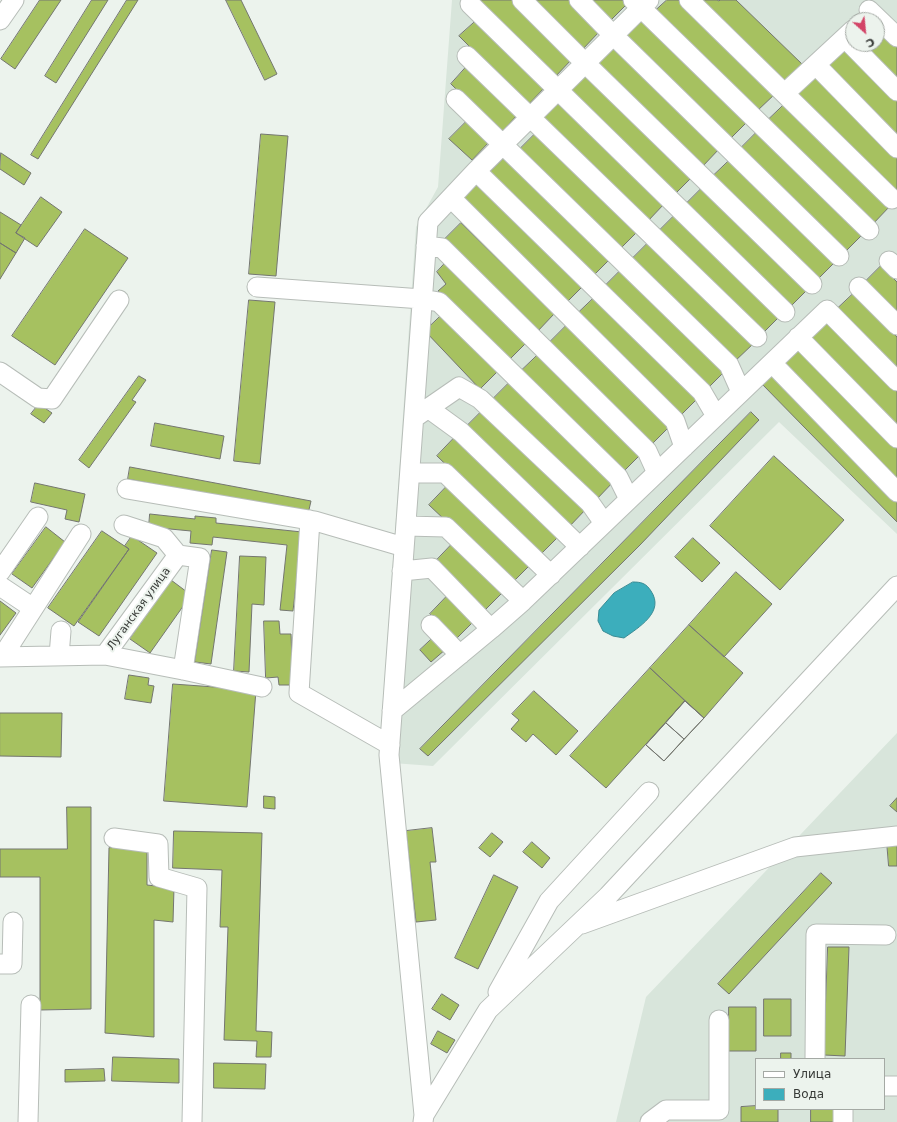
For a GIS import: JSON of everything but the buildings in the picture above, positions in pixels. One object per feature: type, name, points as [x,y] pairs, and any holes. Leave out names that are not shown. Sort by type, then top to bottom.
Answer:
[{"type":"street","points":[[0,20],[14,0]]},
{"type":"street","points":[[522,0],[812,284]]},
{"type":"street","points":[[579,0],[839,256]]},
{"type":"street","points":[[689,0],[892,199]]},
{"type":"street","points":[[423,1118],[389,755],[410,473],[421,413],[422,299],[428,222],[476,171],[613,35],[641,3],[869,230]]},
{"type":"street","points":[[470,4],[785,312]]},
{"type":"street","points":[[869,10],[890,20],[897,37]]},
{"type":"street","points":[[785,93],[845,38]]},
{"type":"street","points":[[864,52],[897,92]]},
{"type":"street","points":[[467,56],[757,337]]},
{"type":"street","points":[[816,65],[897,148]]},
{"type":"street","points":[[456,99],[729,365],[741,392]]},
{"type":"street","points":[[476,171],[702,392],[716,416]]},
{"type":"street","points":[[451,198],[675,421],[684,447]]},
{"type":"street","points":[[426,246],[442,248],[646,451],[657,472]]},
{"type":"street","points":[[257,287],[422,299],[439,302],[618,477],[629,499]]},
{"type":"street","points":[[859,287],[897,325]]},
{"type":"street","points":[[0,372],[38,398],[52,399],[120,300]]},
{"type":"street","points":[[392,711],[524,601],[827,310],[897,381]]},
{"type":"street","points":[[798,337],[897,438]]},
{"type":"street","points":[[772,363],[897,492]]},
{"type":"street","points":[[421,413],[459,387],[480,399],[590,503],[604,523]]},
{"type":"street","points":[[421,413],[461,432],[580,547]]},
{"type":"street","points":[[410,473],[445,473],[551,575]]},
{"type":"street","points":[[127,489],[310,520],[404,547]]},
{"type":"street","points":[[0,572],[38,517]]},
{"type":"street","points":[[310,520],[299,693],[390,745]]},
{"type":"street","points":[[124,525],[164,538],[178,555],[200,558],[184,670]]},
{"type":"street","points":[[406,526],[446,527],[524,601]]},
{"type":"street","points":[[1,657],[81,534]]},
{"type":"street","name":"Луганская улица","points":[[1,657],[105,655],[178,555]]},
{"type":"street","points":[[402,571],[432,568],[491,629]]},
{"type":"street","points":[[0,586],[33,608]]},
{"type":"street","points":[[488,1010],[608,896],[897,586]]},
{"type":"street","points":[[431,625],[460,655]]},
{"type":"street","points":[[59,656],[61,631]]},
{"type":"street","points":[[105,655],[262,687]]},
{"type":"street","points":[[423,1118],[488,1010],[549,902],[649,792]]},
{"type":"street","points":[[575,926],[795,847],[897,836]]},
{"type":"street","points":[[114,838],[158,844],[159,877],[197,888],[192,1122]]},
{"type":"street","points":[[0,964],[12,964],[13,922]]},
{"type":"street","points":[[815,1058],[816,934],[886,934]]},
{"type":"street","points":[[28,1122],[30,1005]]},
{"type":"street","points":[[650,1122],[666,1110],[719,1110],[719,1020]]},
{"type":"street","points":[[885,1086],[897,1086]]},
{"type":"street","points":[[843,1110],[843,1122]]},
{"type":"shaded area","points":[[452,0],[897,0],[897,534],[779,422],[433,766],[379,762],[416,227],[438,187]]},
{"type":"shaded area","points":[[897,733],[897,1122],[616,1122],[646,997]]},
{"type":"water","points":[[633,582],[638,582],[647,586],[651,591],[655,606],[653,612],[643,624],[624,638],[613,636],[603,631],[598,621],[599,610],[614,593]]}]
